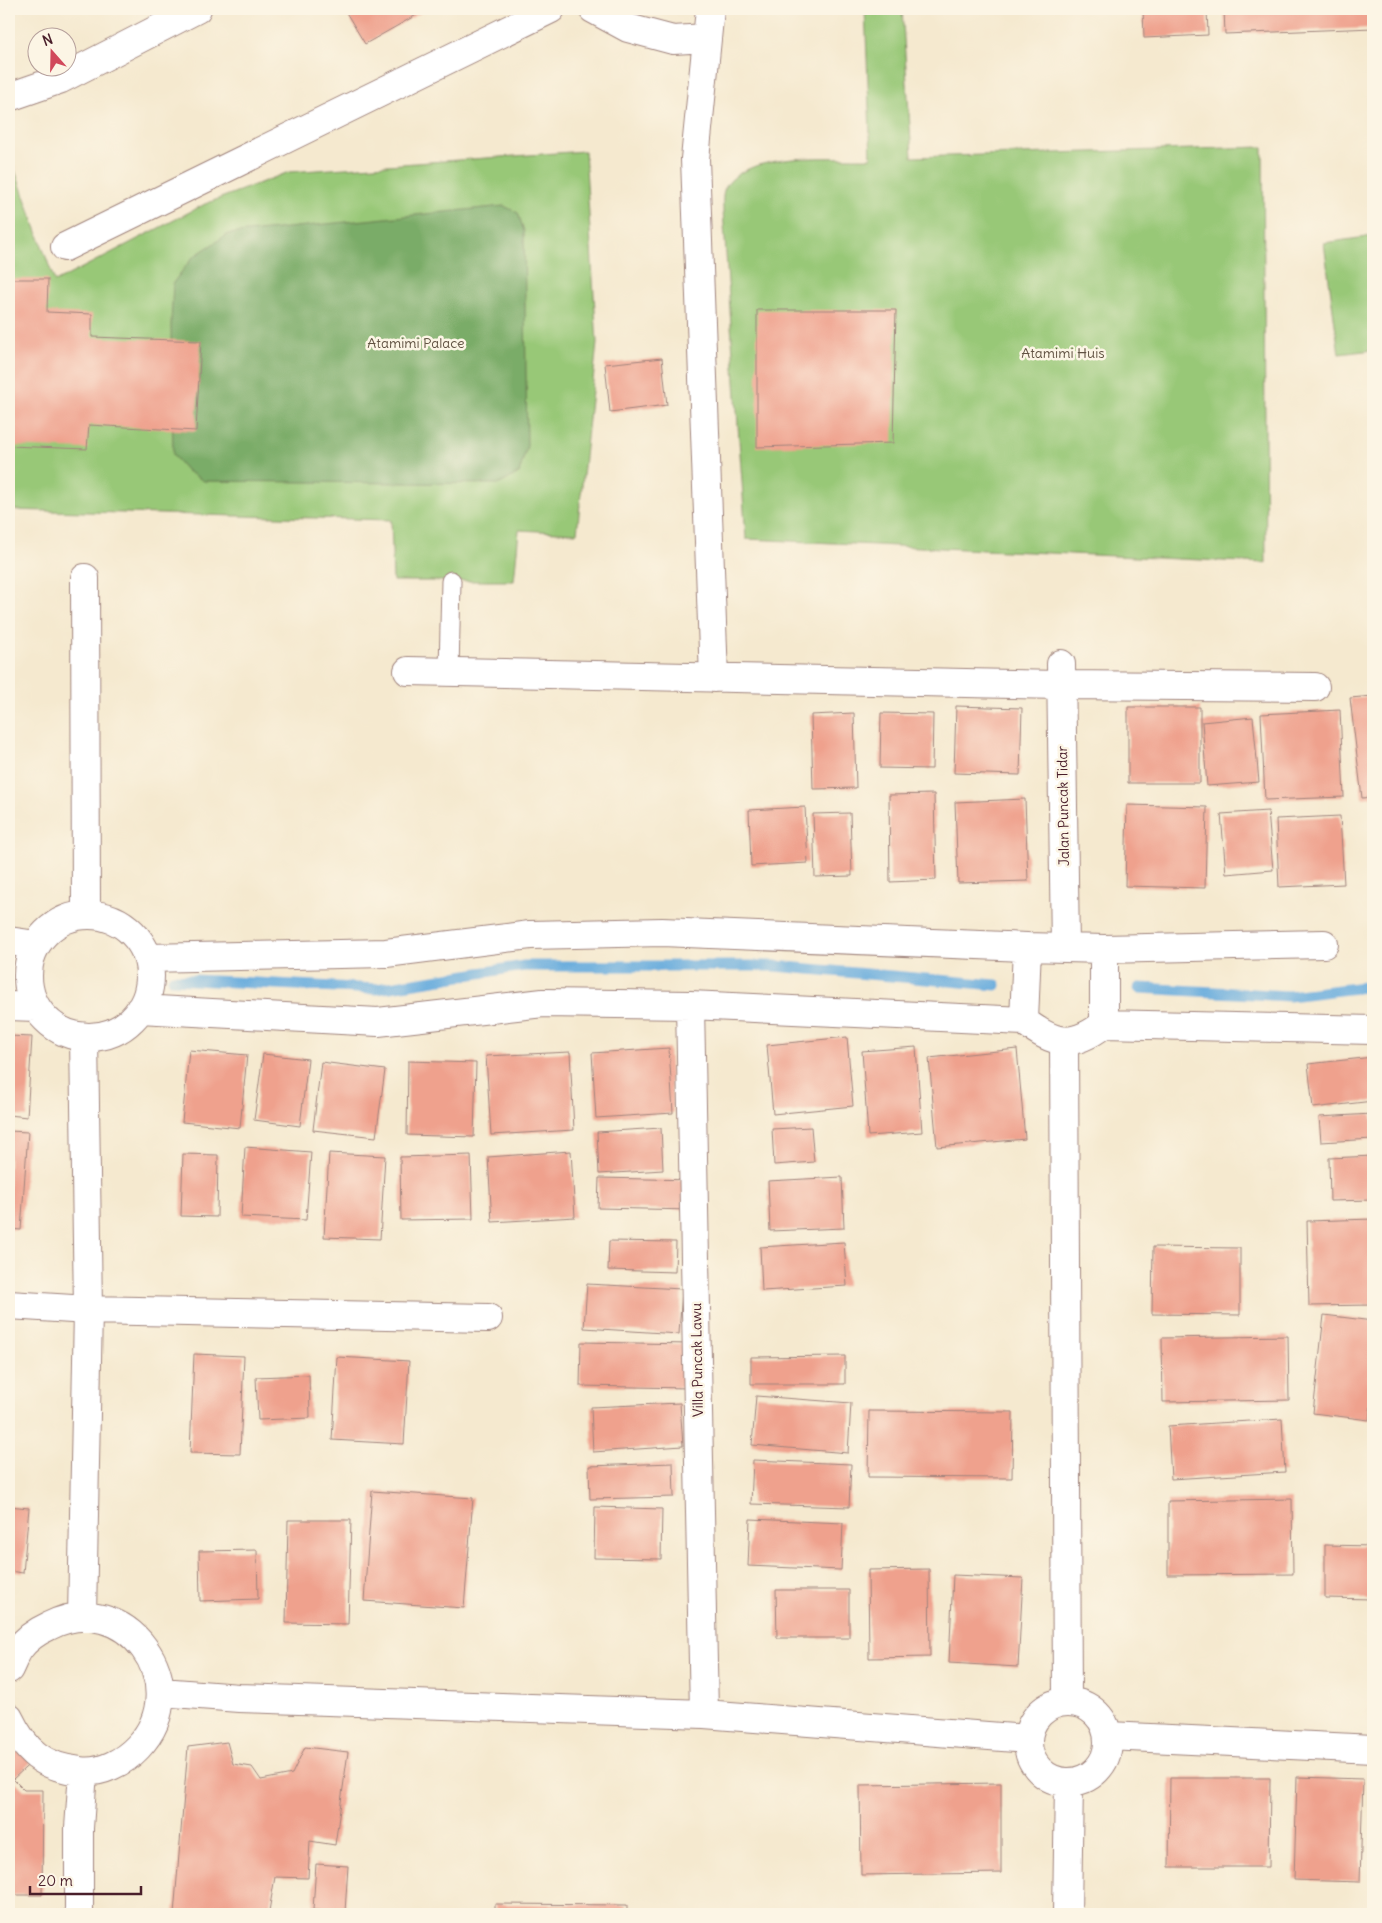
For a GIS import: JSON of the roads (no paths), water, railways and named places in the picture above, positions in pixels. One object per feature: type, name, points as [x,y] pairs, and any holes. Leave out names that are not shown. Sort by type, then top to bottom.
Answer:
[{"type":"street","points":[[65,248],[550,9]]},
{"type":"street","points":[[593,9],[628,28],[674,40],[707,38]]},
{"type":"street","points":[[710,9],[695,159],[714,678]]},
{"type":"street","points":[[9,97],[61,79],[192,10]]},
{"type":"street","points":[[85,578],[86,915]]},
{"type":"street","points":[[408,672],[714,678],[1061,675],[1315,686]]},
{"type":"street","name":"Jalan Puncak Tidar","points":[[1061,675],[1065,948]]},
{"type":"street","points":[[86,915],[102,916],[118,922],[131,931],[141,944],[148,958],[150,976],[148,993],[140,1009],[130,1022],[100,1036],[84,1037],[61,1031],[43,1016],[36,1007],[30,992],[28,976],[30,960],[36,945],[58,924],[71,918],[86,915]]},
{"type":"street","points":[[148,958],[386,953],[530,936],[662,932],[1027,948],[1104,949],[1324,944]]},
{"type":"street","points":[[9,941],[36,945]]},
{"type":"street","points":[[1024,1021],[1027,948]]},
{"type":"street","points":[[1104,949],[1104,1024]]},
{"type":"street","points":[[140,1009],[378,1022],[543,1003],[690,1005],[1024,1021],[1050,1039],[1064,1042],[1093,1032],[1104,1024],[1373,1030]]},
{"type":"street","name":"Villa Puncak Lawu","points":[[690,1005],[704,1714]]},
{"type":"street","points":[[9,1006],[36,1007]]},
{"type":"street","points":[[82,1616],[88,1310],[84,1037]]},
{"type":"street","points":[[1064,1042],[1067,1702]]},
{"type":"street","points":[[9,1305],[88,1310],[488,1318]]},
{"type":"street","points":[[9,1670],[20,1648],[37,1632],[59,1620],[82,1616],[106,1620],[128,1631],[145,1647],[156,1668],[161,1692],[158,1716],[147,1738],[130,1756],[108,1767],[83,1772],[59,1768],[37,1757],[19,1740],[9,1718]]},
{"type":"street","points":[[161,1692],[239,1698],[704,1714],[1028,1738]]},
{"type":"street","points":[[1067,1702],[1080,1704],[1091,1709],[1102,1721],[1108,1736],[1107,1753],[1099,1768],[1086,1778],[1069,1782],[1053,1779],[1039,1770],[1030,1755],[1028,1738],[1033,1724],[1042,1712],[1055,1704],[1067,1702]]},
{"type":"street","points":[[1108,1736],[1373,1749]]},
{"type":"street","points":[[79,1914],[79,1828],[83,1772]]},
{"type":"street","points":[[1066,1914],[1069,1782]]},
{"type":"lane","points":[[449,672],[451,581]]},
{"type":"waterway","points":[[173,979],[377,989],[524,966],[774,966],[996,985]]},
{"type":"waterway","points":[[1139,988],[1289,996],[1373,986]]},
{"type":"park label","name":"Atamimi Palace","points":[[416,343]]},
{"type":"park label","name":"Atamimi Huis","points":[[1063,353]]}]
